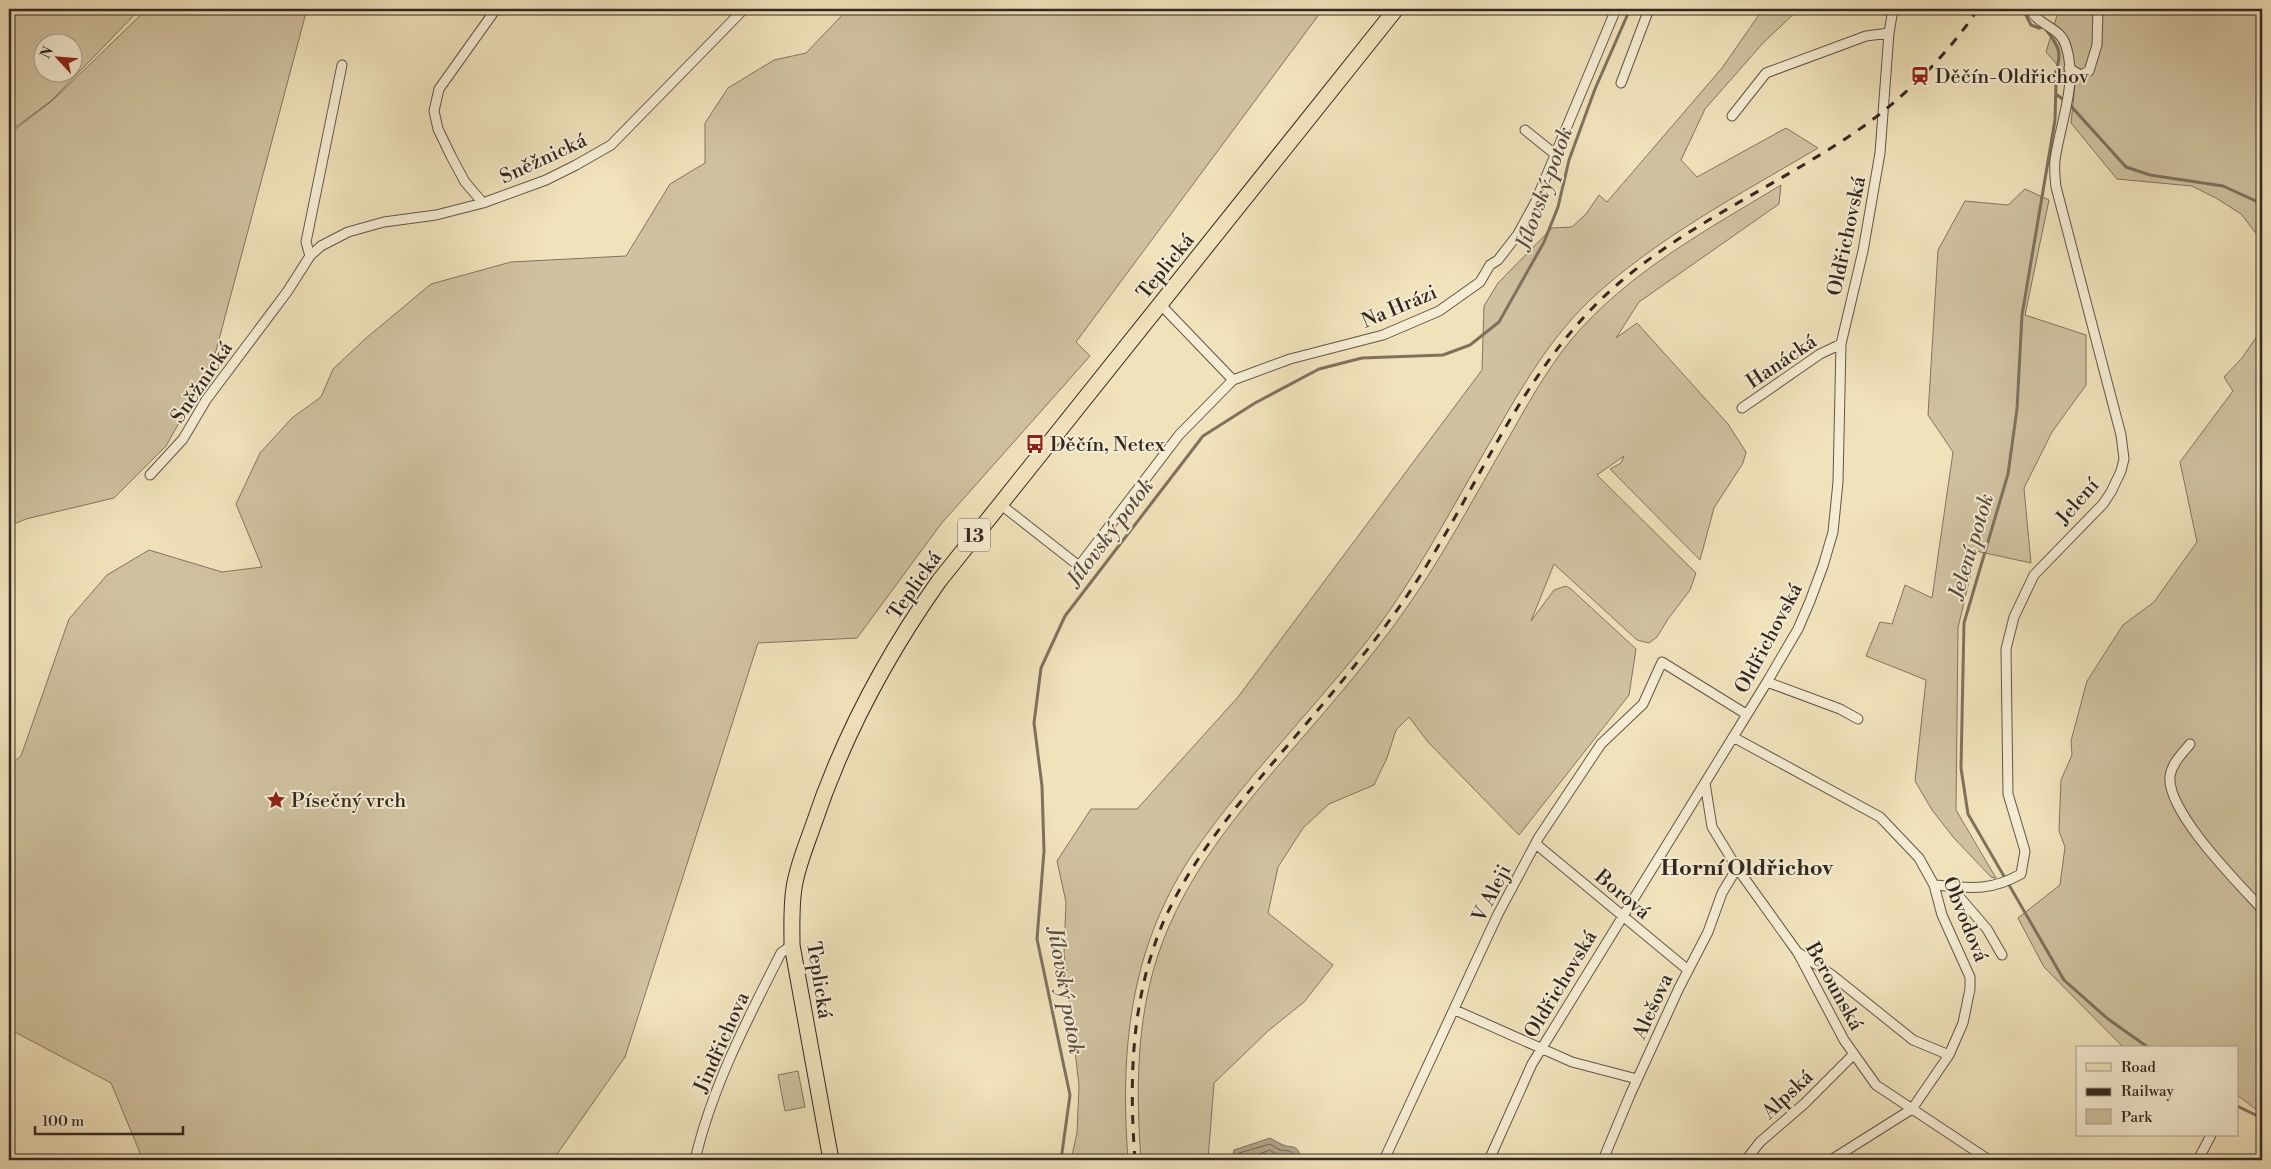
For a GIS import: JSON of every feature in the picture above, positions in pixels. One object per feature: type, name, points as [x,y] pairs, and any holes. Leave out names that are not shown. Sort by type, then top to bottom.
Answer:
[{"type":"main road","name":"Teplická","points":[[832,1160],[792,945],[791,913],[794,886],[816,816],[843,748],[878,679],[916,613],[945,573],[1396,9]]},
{"type":"street","points":[[483,203],[465,182],[451,156],[438,129],[434,111],[439,89],[496,9]]},
{"type":"street","name":"Sněžnická","points":[[150,474],[183,439],[206,400],[287,292],[310,256],[320,246],[348,232],[384,222],[436,215],[483,203],[546,180],[611,145],[744,9]]},
{"type":"street","name":"Na Hrázi","points":[[1233,380],[1290,359],[1383,335],[1439,311],[1480,282],[1490,265],[1498,260],[1518,234],[1535,203],[1616,9]]},
{"type":"street","points":[[1621,83],[1649,9]]},
{"type":"street","name":"Oldřichovská","points":[[1489,1160],[1532,1064],[1767,682],[1798,629],[1818,583],[1830,546],[1837,508],[1841,344],[1863,251],[1880,152],[1889,32],[1893,9]]},
{"type":"street","name":"Jelení","points":[[1934,885],[1980,889],[2001,883],[2021,874],[2025,851],[2008,794],[2006,649],[2014,617],[2034,575],[2103,504],[2122,471],[2124,459],[2121,435],[2056,187],[2055,161],[2068,100],[2069,68],[2066,45],[2055,30],[2039,20],[2030,9]]},
{"type":"street","points":[[2069,68],[2080,75],[2089,71],[2097,45],[2098,9]]},
{"type":"street","points":[[1732,116],[1766,73],[1866,36],[1889,32]]},
{"type":"street","points":[[310,256],[306,242],[342,64]]},
{"type":"street","points":[[1525,130],[1556,155]]},
{"type":"street","points":[[1000,504],[1080,566],[1180,435],[1233,380],[1160,304]]},
{"type":"street","name":"Hanácká","points":[[1742,408],[1820,354],[1841,344]]},
{"type":"street","name":"V Aleji","points":[[1384,1160],[1498,914],[1536,844],[1601,744],[1643,704],[1662,662],[1746,714]]},
{"type":"street","points":[[1767,682],[1840,710],[1858,719]]},
{"type":"street","name":"Obvodová","points":[[1733,737],[1880,817],[1919,858],[1934,885],[1942,915],[1970,977],[1963,1023],[1949,1056],[1912,1109],[1831,1160]]},
{"type":"street","points":[[2190,744],[2172,768],[2170,784],[2173,796],[2182,813],[2200,837],[2262,909]]},
{"type":"street","name":"Berounská","points":[[1705,784],[1712,827],[1737,868],[1798,953],[1844,1040],[1876,1085],[1989,1160]]},
{"type":"street","name":"Borová","points":[[1536,844],[1688,970]]},
{"type":"street","name":"Alešova","points":[[1603,1160],[1637,1079],[1708,932],[1722,893],[1737,868]]},
{"type":"street","points":[[1950,886],[1987,929],[2002,955]]},
{"type":"street","name":"Jindřichova","points":[[695,1160],[716,1091],[730,1059],[781,953],[792,945]]},
{"type":"street","points":[[1798,953],[1832,975],[1913,1040],[1949,1056]]},
{"type":"street","points":[[1455,1010],[1572,1062],[1637,1079]]},
{"type":"street","name":"Alpská","points":[[1746,1160],[1760,1142],[1804,1104],[1854,1054]]},
{"type":"street","points":[[2198,1160],[2210,1136]]},
{"type":"green space","points":[[9,9],[140,9],[82,69],[82,32],[32,32],[32,82],[69,82],[52,100],[9,132]]},
{"type":"green space","points":[[147,9],[307,9],[213,362],[166,446],[114,498],[26,519],[9,526],[9,134],[53,100],[72,82],[82,82],[82,72]]},
{"type":"green space","points":[[848,9],[1323,9],[1076,342],[1090,356],[941,524],[857,638],[758,643],[625,1057],[553,1160],[143,1160],[111,1083],[9,1029],[9,766],[21,756],[69,619],[107,575],[149,550],[222,572],[262,567],[236,504],[260,453],[292,418],[321,397],[333,369],[365,339],[431,284],[511,262],[626,256],[670,184],[705,163],[705,123],[728,88],[774,60],[806,53]]},
{"type":"green space","points":[[1763,9],[1799,9],[1763,43],[1705,109],[1681,160],[1697,177],[1786,128],[1818,148],[1728,200],[1642,257],[1589,301],[1562,331],[1538,363],[1516,397],[1427,553],[1390,609],[1352,659],[1228,806],[1190,858],[1169,894],[1153,930],[1141,966],[1133,1004],[1126,1080],[1128,1160],[1071,1160],[1077,1133],[1079,1086],[1064,953],[1066,902],[1057,861],[1091,809],[1137,809],[1238,697],[1482,370],[1484,306],[1498,283],[1552,228],[1572,227],[1586,214],[1599,195],[1607,202],[1722,68]]},
{"type":"green space","points":[[2059,9],[2262,9],[2262,241],[2241,214],[2192,186],[2117,179],[2071,123],[2075,85],[2046,52]]},
{"type":"green space","points":[[1781,185],[1779,204],[1639,302],[1616,338],[1637,323],[1728,424],[1746,452],[1743,463],[1714,508],[1700,560],[1610,469],[1621,463],[1624,456],[1597,475],[1696,573],[1690,590],[1657,637],[1649,643],[1637,640],[1554,564],[1531,621],[1554,590],[1566,586],[1571,589],[1636,649],[1629,695],[1519,835],[1428,742],[1409,717],[1396,730],[1387,758],[1374,785],[1329,804],[1303,828],[1278,867],[1268,913],[1333,965],[1304,1002],[1268,1031],[1214,1083],[1208,1160],[1141,1160],[1138,1082],[1145,1006],[1158,955],[1169,926],[1197,873],[1232,823],[1378,647],[1420,589],[1540,384],[1571,340],[1617,293],[1643,273],[1697,236]]},
{"type":"green space","points":[[2025,189],[2049,200],[2025,315],[2086,335],[2086,385],[2052,432],[2024,488],[2031,563],[1976,551],[1958,628],[1956,810],[1996,878],[1991,877],[1954,838],[1932,810],[1915,781],[1926,680],[1866,656],[1880,622],[1892,624],[1905,585],[1932,598],[1953,452],[1928,415],[1938,250],[1965,201],[2008,205]]},
{"type":"green space","points":[[2262,329],[2262,1114],[2238,1096],[2238,1046],[2122,1046],[2044,967],[2018,918],[2060,885],[2065,847],[2059,831],[2061,780],[2072,755],[2071,741],[2087,681],[2123,625],[2154,602],[2197,542],[2180,462],[2233,391],[2224,377],[2242,358]]},
{"type":"green space","points":[[798,1071],[805,1107],[785,1111],[778,1075]]},
{"type":"water","points":[[1270,1138],[1285,1146],[1296,1148],[1302,1160],[1232,1160],[1234,1150]]},
{"type":"waterway","name":"Jílovský potok","points":[[1061,1160],[1070,1095],[1037,939],[1044,851],[1042,786],[1034,723],[1041,668],[1065,616],[1203,436],[1255,403],[1319,369],[1362,358],[1443,355],[1470,345],[1499,322],[1544,242],[1558,207],[1569,160],[1595,89],[1630,9]]},
{"type":"waterway","name":"Jelení potok","points":[[2023,9],[2031,25],[2039,28],[2044,27],[2057,45],[2059,56],[2054,77],[2056,83],[2055,120],[2022,315],[2017,409],[2008,474],[1964,623],[1961,768],[1968,814],[2064,980],[2108,1019],[2146,1046]]},
{"type":"waterway","points":[[2056,94],[2070,105],[2126,167],[2150,175],[2223,186],[2258,202],[2262,208]]},
{"type":"waterway","name":"Jelení potok","points":[[2238,1106],[2262,1118]]},
{"type":"railway","points":[[1135,1160],[1132,1100],[1138,1012],[1152,954],[1172,903],[1210,841],[1255,784],[1355,665],[1402,603],[1429,562],[1526,394],[1553,355],[1584,317],[1619,283],[1648,260],[1708,220],[1834,146],[1896,101],[1954,42],[1978,9]]},
{"type":"place","name":"Děčín-Oldřichov","points":[[1920,76]]},
{"type":"place","name":"Děčín, Netex","points":[[1035,444]]},
{"type":"place","name":"Písečný vrch","points":[[276,800]]},
{"type":"district","name":"Horní Oldřichov","points":[[1747,867]]}]
